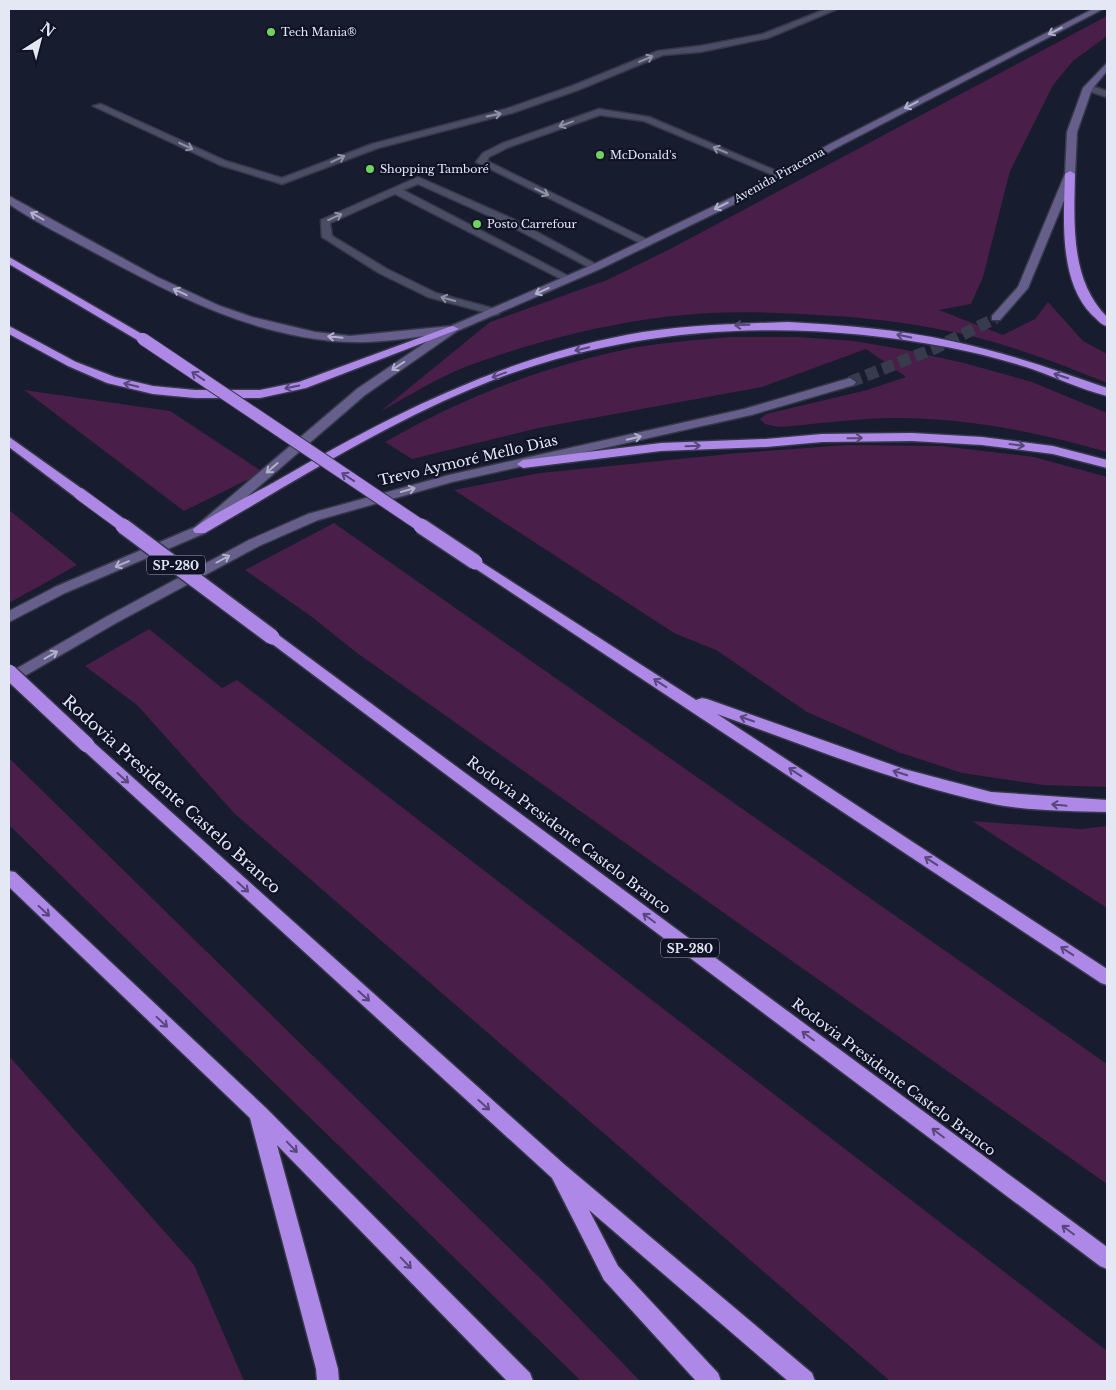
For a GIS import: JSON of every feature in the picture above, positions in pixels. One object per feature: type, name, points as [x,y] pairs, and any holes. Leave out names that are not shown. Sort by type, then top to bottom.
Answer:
[{"type":"highway","points":[[1070,174],[1069,214],[1076,275],[1090,304],[1107,323]]},
{"type":"highway","points":[[9,260],[143,339],[475,562],[1107,978]]},
{"type":"highway","points":[[200,530],[397,420],[468,386],[545,358],[640,334],[709,326],[763,324],[885,332],[1001,356],[1107,392]]},
{"type":"highway","points":[[9,329],[72,364],[111,380],[153,390],[205,394],[260,394],[302,385],[453,329]]},
{"type":"highway","points":[[523,464],[661,447],[766,443],[822,438],[912,437],[982,441],[1053,450],[1107,464]]},
{"type":"highway","name":"Rodovia Presidente Castelo Branco","points":[[9,441],[1107,1259]]},
{"type":"highway","name":"Rodovia Presidente Castelo Branco","points":[[9,672],[87,745],[558,1171],[804,1381]]},
{"type":"highway","points":[[679,696],[901,774],[982,795],[1067,805],[1107,806]]},
{"type":"highway","points":[[9,877],[259,1114],[522,1381]]},
{"type":"highway","points":[[259,1114],[327,1369],[328,1381]]},
{"type":"highway","points":[[558,1171],[610,1273],[710,1381]]},
{"type":"main road","name":"Avenida Piracema","points":[[453,329],[596,267],[646,243],[781,175],[1099,9]]},
{"type":"main road","points":[[996,318],[1015,300],[1023,288],[1070,174],[1072,132],[1088,88],[1107,66]]},
{"type":"main road","points":[[9,200],[152,279],[213,308],[257,324],[294,333],[351,339],[453,329]]},
{"type":"main road","points":[[9,617],[60,590],[200,530],[361,392],[453,329]]},
{"type":"main road","name":"Trevo Aymoré Mello Dias","points":[[9,680],[111,620],[229,556],[314,517],[449,478],[523,464],[747,412],[850,382]]},
{"type":"street","points":[[98,106],[223,163],[282,181],[375,146],[509,111],[575,88],[662,53],[700,49],[765,36],[833,9]]},
{"type":"street","points":[[1088,88],[1107,94]]},
{"type":"street","points":[[646,243],[481,162],[486,154],[506,145],[599,112],[646,119],[781,175]]},
{"type":"street","points":[[495,312],[432,295],[383,271],[327,237],[325,222],[418,180],[509,221],[596,267]]},
{"type":"street","points":[[395,190],[569,279]]},
{"type":"shaded area","points":[[1107,16],[1107,36],[1073,61],[1053,85],[1010,171],[983,277],[971,304],[939,310],[1003,335],[1035,319],[1048,302],[1083,341],[1107,354],[1107,383],[1011,347],[931,327],[841,316],[725,312],[650,319],[556,338],[454,371],[381,411],[490,322],[607,280],[670,249]]},
{"type":"shaded area","points":[[730,337],[799,337],[854,341],[964,363],[1032,382],[1107,413],[1107,452],[1032,433],[955,421],[888,418],[778,427],[765,424],[760,419],[766,414],[867,390],[906,377],[866,349],[762,387],[538,428],[412,459],[385,442],[444,411],[504,385],[567,364],[644,346]]},
{"type":"shaded area","points":[[24,390],[170,411],[263,472],[184,511]]},
{"type":"shaded area","points":[[847,445],[941,446],[1034,457],[1107,477],[1107,787],[1043,785],[962,773],[898,752],[807,712],[716,650],[674,633],[454,490],[540,473],[739,453]]},
{"type":"shaded area","points":[[9,510],[77,565],[9,603]]},
{"type":"shaded area","points":[[334,523],[1107,1064],[1107,1184],[357,653],[312,617],[245,570]]},
{"type":"shaded area","points":[[149,629],[222,688],[237,680],[1107,1351],[1107,1381],[890,1381],[235,814],[137,705],[85,666]]},
{"type":"shaded area","points":[[9,758],[545,1283],[640,1381],[581,1381],[9,825]]},
{"type":"shaded area","points":[[972,821],[1081,829],[1107,826],[1107,908]]},
{"type":"shaded area","points":[[9,1056],[194,1265],[244,1381],[9,1381]]},
{"type":"tunnel","points":[[850,382],[933,349],[996,318]]},
{"type":"place","name":"Tech Mania®","points":[[271,32]]},
{"type":"place","name":"McDonald's","points":[[600,155]]},
{"type":"place","name":"Shopping Tamboré","points":[[370,169]]},
{"type":"place","name":"Posto Carrefour","points":[[477,224]]}]
